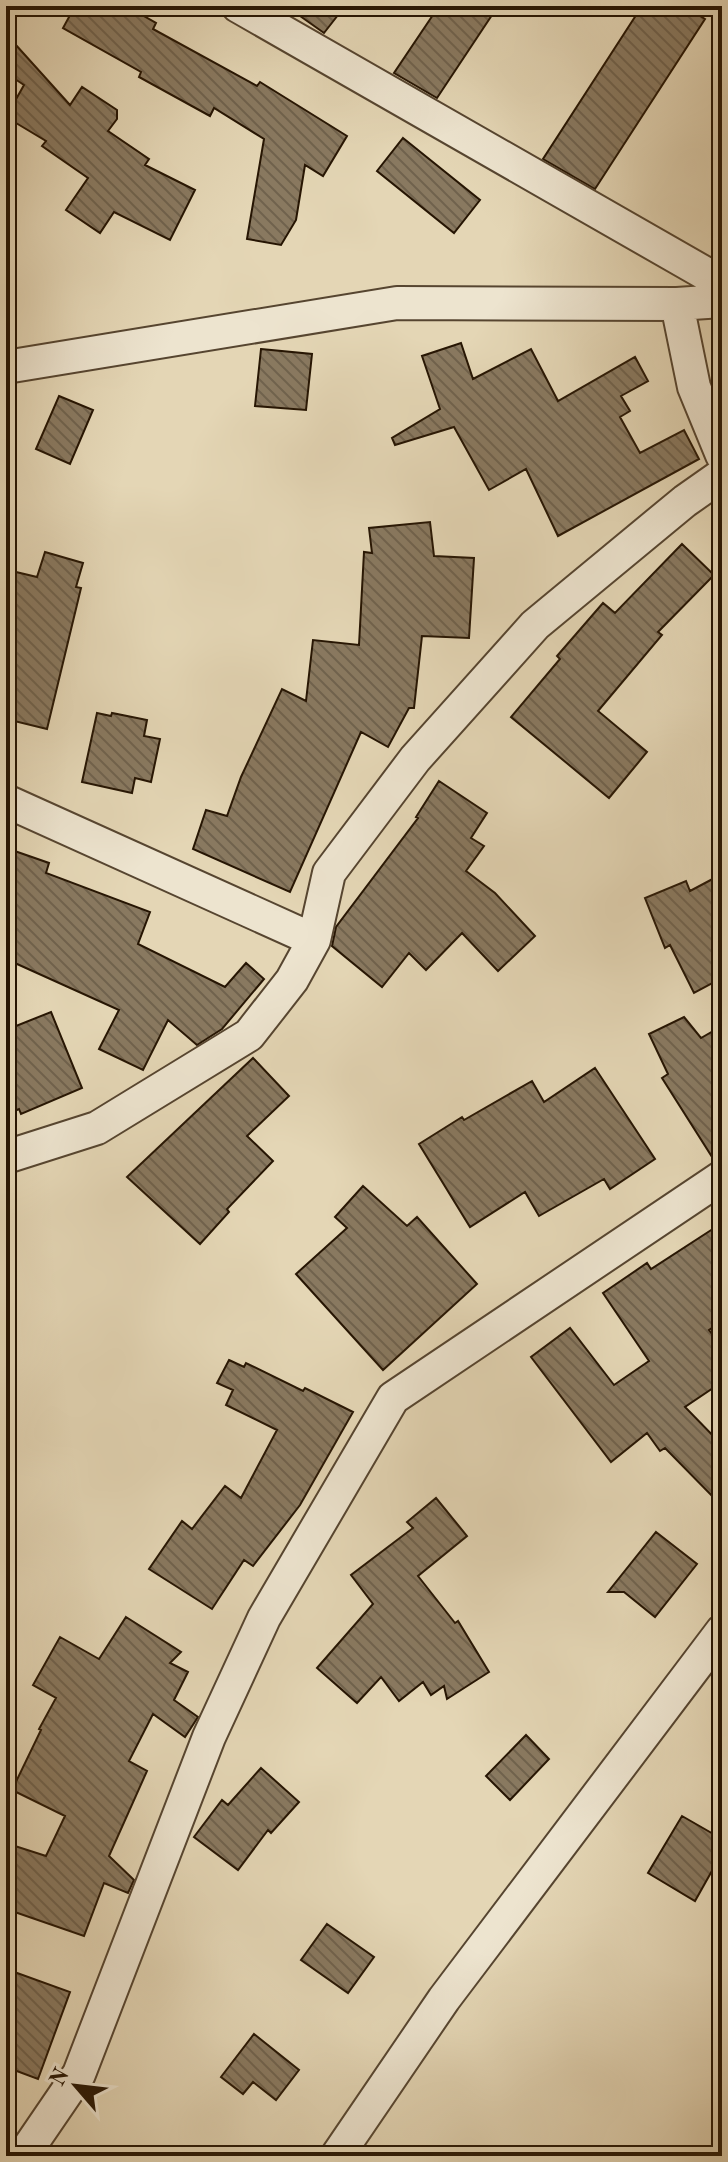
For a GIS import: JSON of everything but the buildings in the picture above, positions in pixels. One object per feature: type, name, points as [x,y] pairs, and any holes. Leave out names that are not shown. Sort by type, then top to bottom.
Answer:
[{"type":"street","points":[[238,6],[722,283]]},
{"type":"street","points":[[6,367],[397,303],[677,304],[722,301]]},
{"type":"street","points":[[677,304],[694,387],[722,455]]},
{"type":"street","points":[[6,1157],[97,1128],[249,1035],[292,980],[314,940],[329,873],[415,759],[535,625],[685,501],[722,475]]},
{"type":"street","points":[[6,801],[314,940]]},
{"type":"street","points":[[23,2156],[79,2074],[209,1737],[264,1618],[393,1398],[722,1177]]},
{"type":"street","points":[[337,2156],[444,1999],[722,1631]]}]
